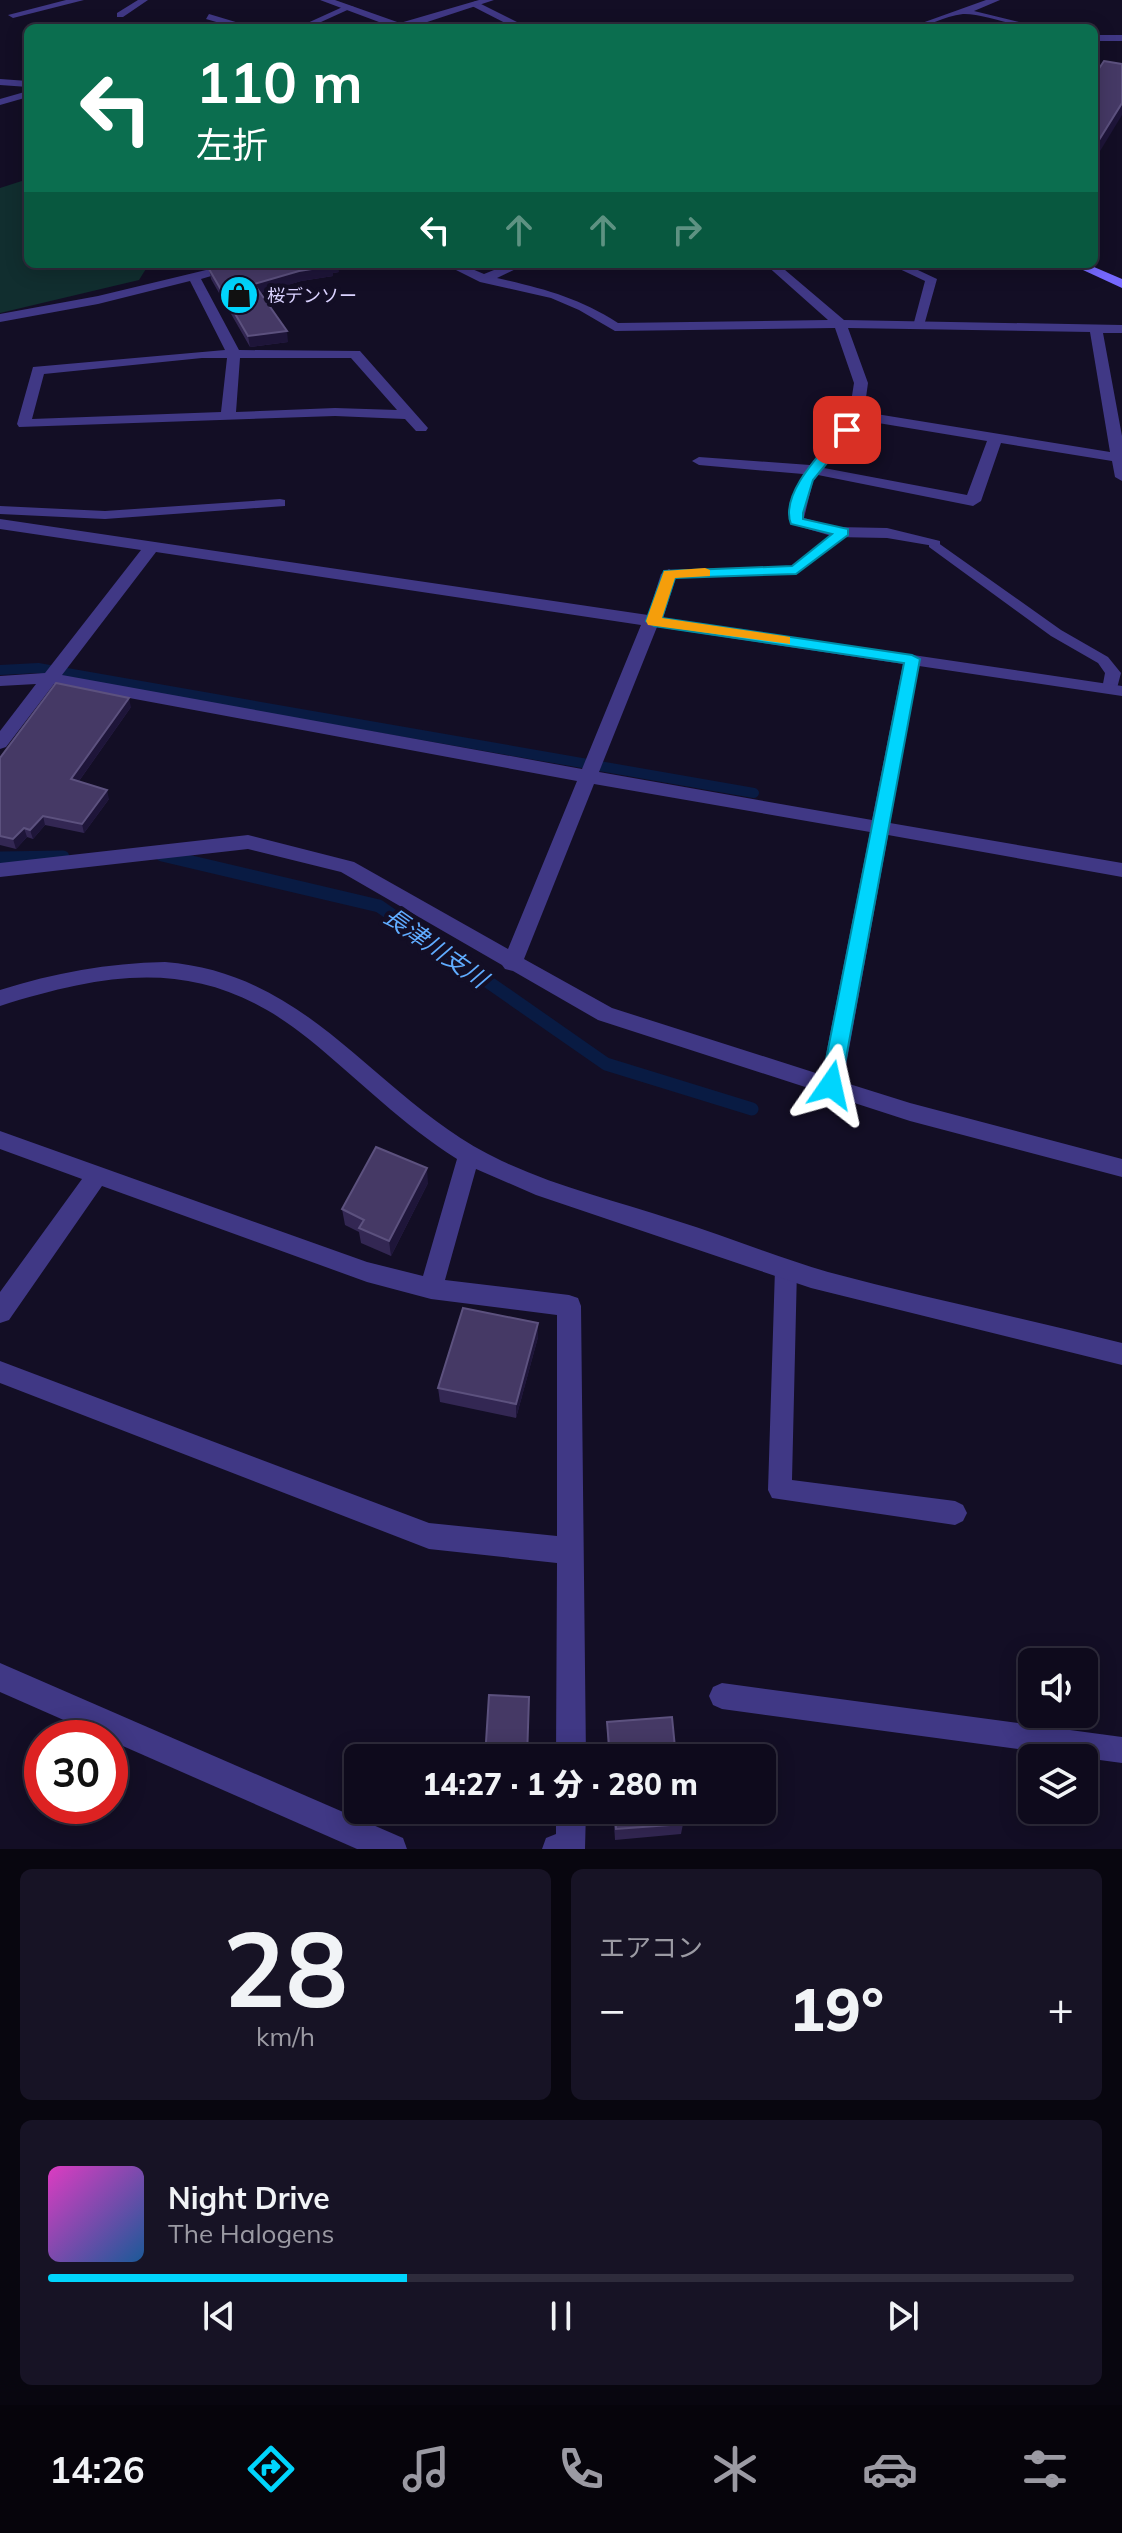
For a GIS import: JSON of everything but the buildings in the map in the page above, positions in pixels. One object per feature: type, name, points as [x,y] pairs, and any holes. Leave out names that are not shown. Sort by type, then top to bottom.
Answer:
[{"type":"street","points":[[13,15],[52,0]]},
{"type":"street","points":[[0,18],[79,0]]},
{"type":"street","points":[[325,0],[394,24]]},
{"type":"street","points":[[412,24],[489,0]]},
{"type":"street","points":[[925,24],[995,0]]},
{"type":"street","points":[[963,11],[1020,24]]},
{"type":"street","points":[[1098,38],[1122,38]]},
{"type":"street","points":[[0,82],[24,84]]},
{"type":"street","points":[[0,102],[24,95]]},
{"type":"street","points":[[0,318],[195,279],[232,268]]},
{"type":"street","points":[[459,268],[484,279],[555,295],[584,307],[615,327],[706,323],[1122,329]]},
{"type":"street","points":[[484,279],[510,268]]},
{"type":"street","points":[[776,268],[840,324],[861,383],[856,415],[806,480],[796,521],[843,532],[887,533],[934,544]]},
{"type":"street","points":[[1085,268],[1122,284]]},
{"type":"street","points":[[195,279],[234,354],[228,418]]},
{"type":"street","points":[[1096,329],[1122,477]]},
{"type":"street","points":[[234,354],[355,354],[416,422],[335,412],[24,424],[38,370],[234,354]]},
{"type":"street","points":[[856,415],[1119,458]]},
{"type":"street","points":[[699,461],[813,470],[973,501],[996,437]]},
{"type":"street","points":[[4,523],[1116,690]]},
{"type":"street","points":[[0,743],[152,546]]},
{"type":"street","points":[[512,964],[669,574]]},
{"type":"street","points":[[831,1085],[912,659]]},
{"type":"street","points":[[0,681],[50,678],[587,777],[1122,870]]},
{"type":"street","points":[[0,870],[248,842],[347,867],[512,964],[605,1014],[910,1112],[1122,1168]]},
{"type":"street","points":[[0,998],[134,970],[187,970],[217,977],[253,992],[292,1014],[438,1136],[469,1155],[553,1193],[676,1230],[829,1283],[1122,1354]]},
{"type":"street","points":[[0,1140],[367,1272],[431,1289],[569,1306],[571,1744]]},
{"type":"street","points":[[431,1289],[469,1155]]},
{"type":"street","points":[[0,1312],[97,1176]]},
{"type":"street","points":[[0,1372],[429,1536],[570,1551]]},
{"type":"street","points":[[0,1677],[392,1849]]},
{"type":"street","points":[[557,1849],[571,1847],[571,1824]]},
{"type":"lane","points":[[120,15],[144,0]]},
{"type":"lane","points":[[475,4],[514,24]]},
{"type":"lane","points":[[309,24],[350,7]]},
{"type":"lane","points":[[209,17],[233,24]]},
{"type":"lane","points":[[905,268],[931,279],[919,326]]},
{"type":"lane","points":[[0,510],[43,515],[153,514],[280,503]]},
{"type":"lane","points":[[669,574],[796,570],[843,532]]},
{"type":"lane","points":[[934,544],[1056,633],[1103,660],[1113,673],[1116,690]]},
{"type":"lane","points":[[786,1269],[780,1490],[955,1513]]},
{"type":"lane","points":[[722,1696],[1122,1750]]},
{"type":"green space","points":[[24,180],[24,268],[146,268],[139,280],[0,313],[0,188]]},
{"type":"waterway","points":[[0,670],[38,668],[754,793]]},
{"type":"waterway","name":"長津川支川","points":[[162,855],[379,906],[606,1064],[752,1109]]},
{"type":"waterway","name":"長津川支川","points":[[0,858],[63,857]]},
{"type":"slow traffic","points":[[705,573],[669,574],[654,621],[784,641]]},
{"type":"place","name":"桜デンソー","points":[[239,295]]},
{"type":"route","points":[[831,1085],[912,659],[654,621],[669,574],[796,570],[843,532],[796,521],[796,513],[806,480],[847,430]]}]
